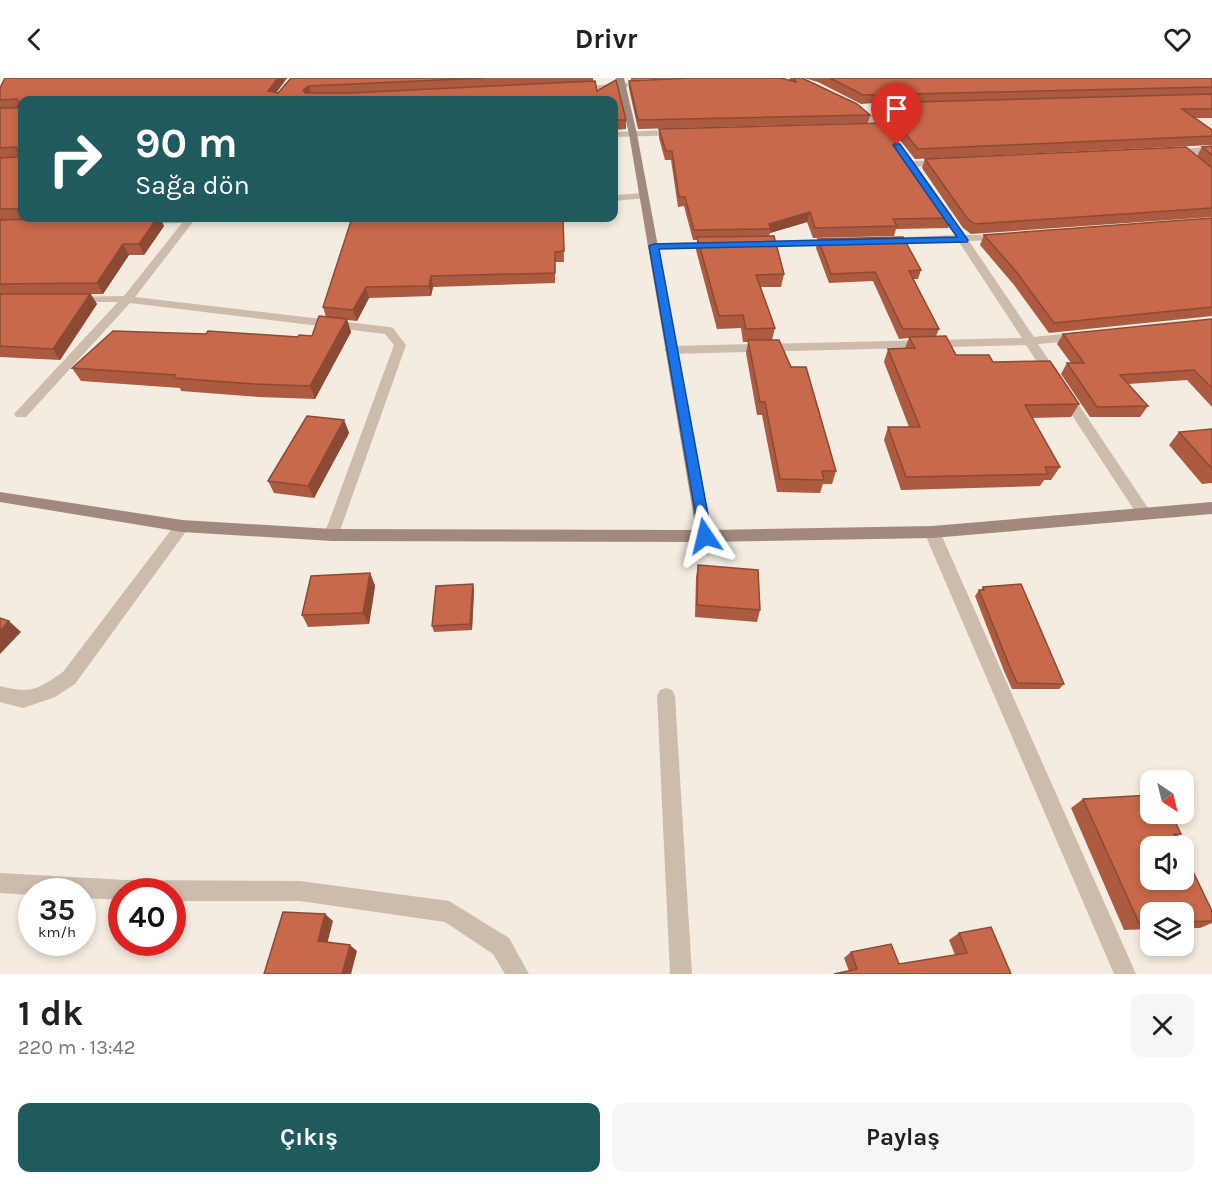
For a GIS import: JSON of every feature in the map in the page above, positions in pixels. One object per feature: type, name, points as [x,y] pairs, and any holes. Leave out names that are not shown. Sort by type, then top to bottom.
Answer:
[{"type":"street","points":[[569,89],[621,81],[657,82]]},
{"type":"street","points":[[621,81],[654,246],[670,350],[705,536]]},
{"type":"street","points":[[840,98],[865,108],[876,127],[908,159],[947,162]]},
{"type":"street","points":[[618,135],[692,132]]},
{"type":"street","points":[[1160,153],[1212,150]]},
{"type":"street","points":[[1184,152],[1198,164]]},
{"type":"street","points":[[931,192],[1032,341],[1145,515]]},
{"type":"street","points":[[618,198],[644,196]]},
{"type":"street","points":[[21,414],[127,300],[188,222]]},
{"type":"street","points":[[868,242],[964,240],[1011,236]]},
{"type":"street","points":[[749,244],[844,242]]},
{"type":"street","points":[[654,246],[725,245]]},
{"type":"street","points":[[58,299],[127,300],[389,331],[400,345],[332,535]]},
{"type":"street","points":[[670,350],[1032,341],[1099,334]]},
{"type":"street","points":[[0,498],[182,526],[332,535],[705,536],[932,532],[1212,508]]},
{"type":"street","points":[[0,694],[24,700],[49,692],[69,678],[182,526]]},
{"type":"street","points":[[932,532],[1125,974]]},
{"type":"street","points":[[666,696],[681,974]]},
{"type":"street","points":[[0,883],[125,890],[300,891],[449,912],[501,946],[518,974]]},
{"type":"building","points":[[5,78],[278,78],[268,91],[278,93],[291,78],[484,78],[309,86],[303,90],[305,93],[349,93],[595,81],[597,91],[616,80],[626,120],[618,120],[618,96],[18,96],[18,100],[0,100],[0,88]]},
{"type":"building","points":[[689,78],[781,78],[796,82],[794,78],[802,78],[857,104],[870,115],[638,120],[629,81]]},
{"type":"building","points":[[830,78],[1212,78],[1212,87],[863,95]]},
{"type":"building","points":[[1212,94],[1212,109],[1182,109],[1212,130],[1212,136],[918,149],[889,114],[875,103]]},
{"type":"building","points":[[18,105],[18,152],[16,147],[0,148],[0,108],[17,108]]},
{"type":"building","points":[[881,123],[910,158],[952,218],[893,219],[897,226],[815,228],[810,212],[769,224],[771,229],[694,230],[685,197],[679,197],[672,151],[666,151],[659,129]]},
{"type":"building","points":[[1212,146],[1212,155],[1202,147]]},
{"type":"building","points":[[1186,147],[1212,168],[1212,208],[975,224],[967,218],[925,159]]},
{"type":"building","points":[[18,156],[18,209],[0,209],[0,158]]},
{"type":"building","points":[[1212,218],[1212,307],[1054,323],[1018,274],[984,235]]},
{"type":"building","points":[[0,220],[154,222],[139,244],[123,244],[97,283],[0,284]]},
{"type":"building","points":[[351,222],[563,222],[564,251],[555,252],[555,273],[431,276],[429,286],[366,287],[353,310],[323,307]]},
{"type":"building","points":[[774,236],[784,274],[756,275],[775,328],[746,329],[743,315],[719,316],[697,237]]},
{"type":"building","points":[[903,237],[921,270],[909,271],[939,329],[903,329],[875,272],[831,274],[818,239]]},
{"type":"building","points":[[0,294],[90,294],[53,349],[0,346]]},
{"type":"building","points":[[319,316],[347,319],[310,386],[174,378],[175,375],[72,368],[113,331],[206,334],[208,331],[312,336]]},
{"type":"building","points":[[1212,319],[1212,388],[1194,370],[1120,375],[1148,406],[1097,407],[1067,363],[1084,363],[1063,334]]},
{"type":"building","points":[[946,336],[956,355],[989,355],[993,362],[1050,361],[1079,404],[1025,405],[1060,467],[1045,467],[1048,474],[906,477],[888,427],[920,427],[888,349],[915,348],[909,337]]},
{"type":"building","points":[[748,340],[779,340],[791,367],[806,367],[836,471],[822,471],[824,480],[780,479],[765,402],[760,402]]},
{"type":"building","points":[[307,416],[344,420],[308,486],[268,481]]},
{"type":"building","points":[[1212,429],[1212,469],[1179,432]]},
{"type":"building","points":[[698,565],[758,570],[760,610],[697,605]]},
{"type":"building","points":[[370,573],[363,613],[302,615],[311,576]]},
{"type":"building","points":[[473,584],[470,624],[432,626],[436,586]]},
{"type":"building","points":[[1021,584],[1064,684],[1017,683],[1009,665],[979,590],[984,590],[983,587]]},
{"type":"building","points":[[0,618],[9,621],[0,631]]},
{"type":"building","points":[[1140,796],[1140,824],[1176,824],[1181,834],[1140,836],[1140,890],[1194,890],[1194,874],[1212,911],[1212,921],[1194,922],[1194,902],[1140,902],[1139,923],[1083,799]]},
{"type":"building","points":[[283,912],[325,914],[318,941],[350,945],[342,974],[264,974]]},
{"type":"building","points":[[991,927],[1011,974],[834,974],[857,969],[851,952],[891,944],[899,964],[967,953],[959,933]]},
{"type":"route","points":[[705,536],[670,350],[654,246],[964,240],[897,145]]}]
